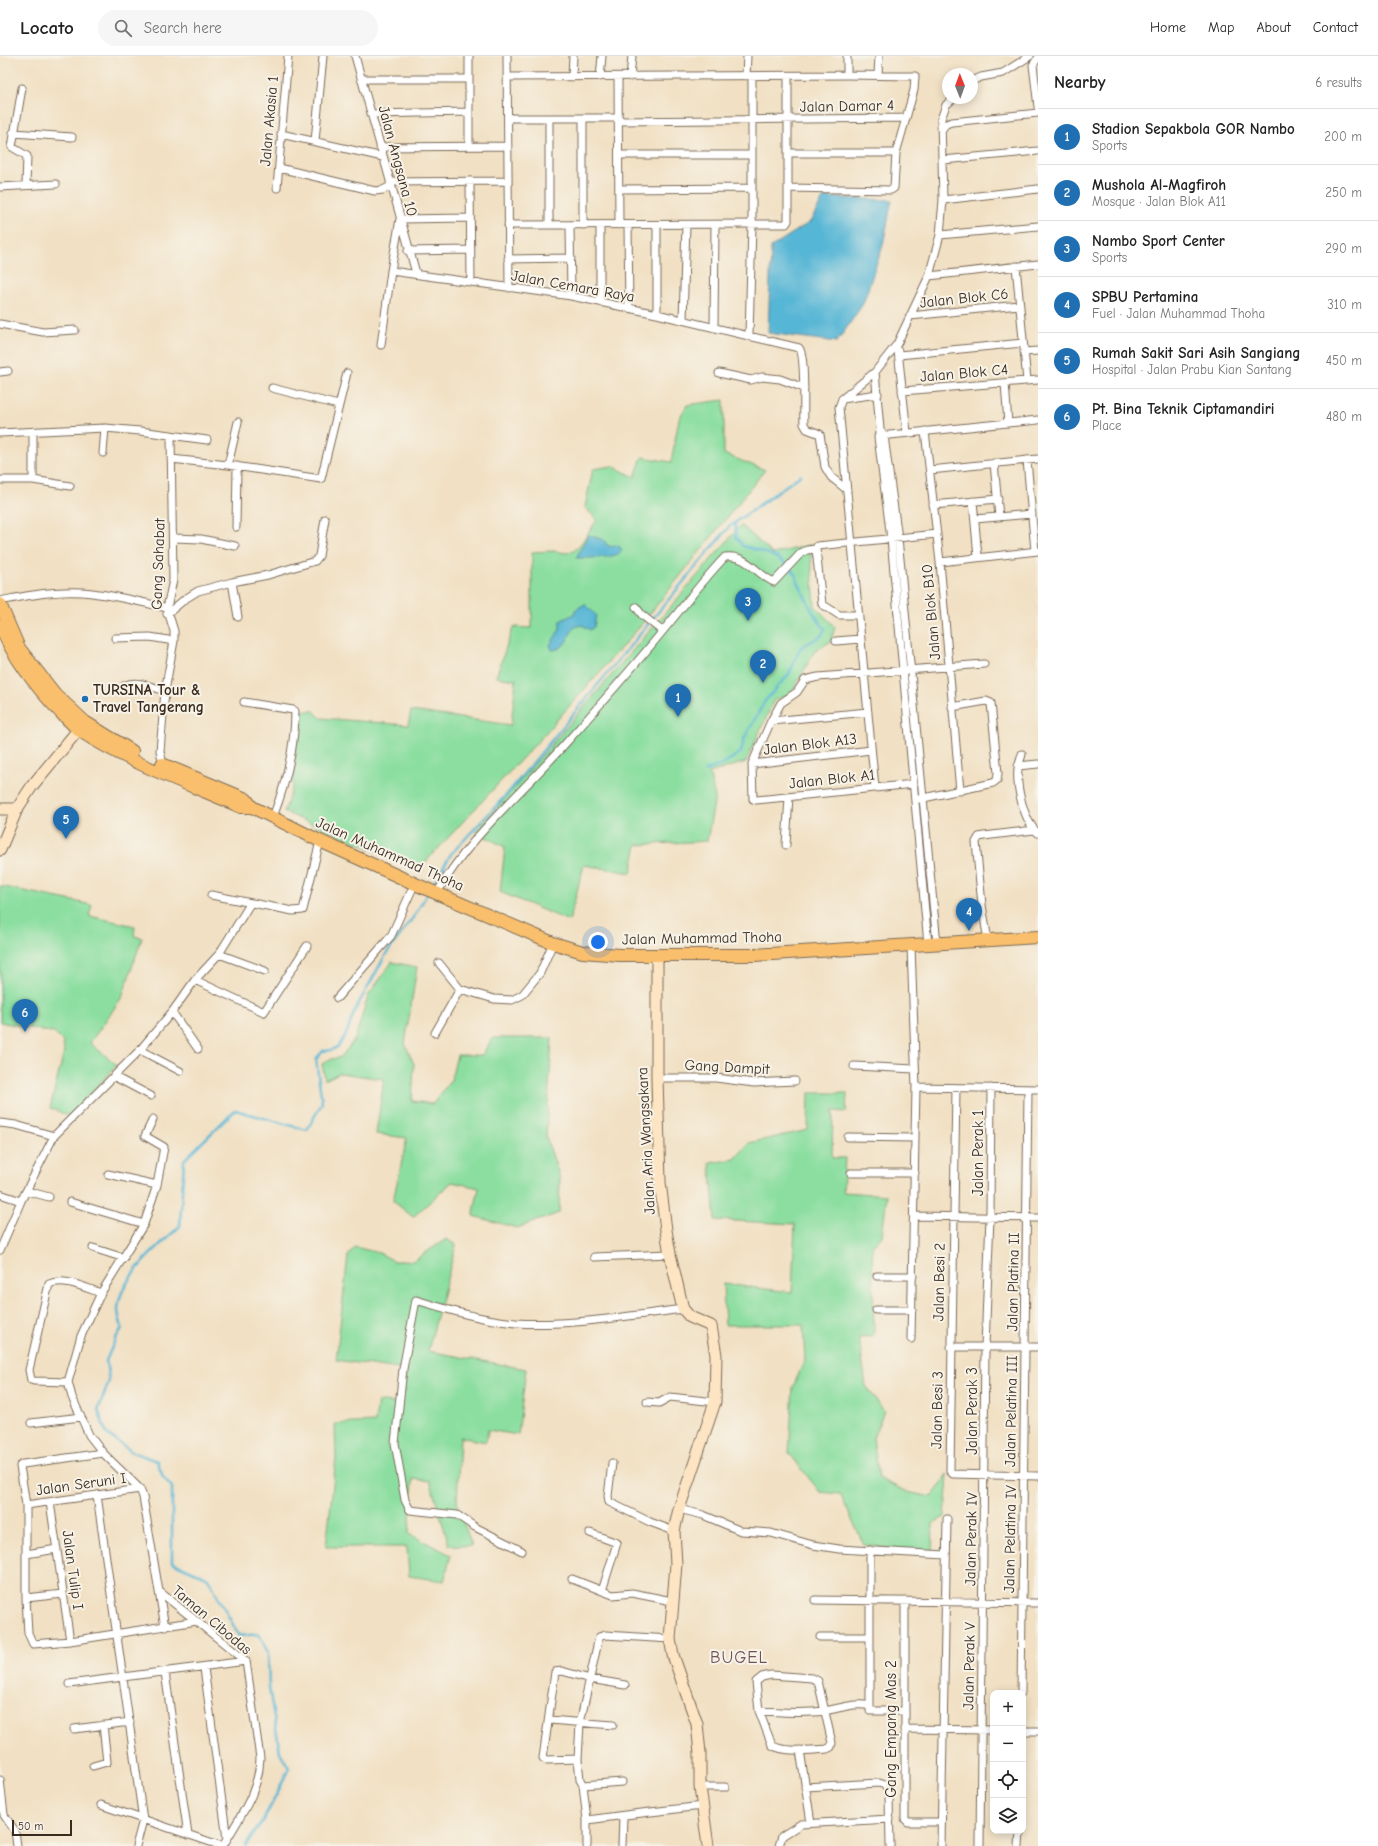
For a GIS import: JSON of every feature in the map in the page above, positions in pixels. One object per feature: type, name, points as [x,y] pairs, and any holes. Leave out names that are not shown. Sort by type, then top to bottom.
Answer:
[{"type":"main road","name":"Jalan Muhammad Thoha","points":[[0,602],[19,648],[52,697],[78,730],[241,806],[252,807],[320,841],[553,943],[583,952],[620,955],[755,955],[1038,937]]},
{"type":"main road","name":"Jalan Muhammad Thoha","points":[[0,625],[6,639],[26,671],[52,697],[127,753],[163,764],[246,799],[252,807]]},
{"type":"street","name":"Jalan Akasia 1","points":[[277,188],[288,56]]},
{"type":"street","points":[[315,141],[323,56]]},
{"type":"street","name":"Jalan Angsana 10","points":[[355,56],[391,184],[408,252],[416,273]]},
{"type":"street","points":[[469,56],[469,146]]},
{"type":"street","points":[[507,56],[509,288]]},
{"type":"street","points":[[572,77],[573,56]]},
{"type":"street","points":[[600,77],[602,56]]},
{"type":"street","points":[[630,77],[632,56]]},
{"type":"street","points":[[747,56],[752,120],[752,225],[749,336]]},
{"type":"street","points":[[847,56],[847,75]]},
{"type":"street","points":[[878,76],[879,56]]},
{"type":"street","points":[[978,78],[1003,73],[1030,56]]},
{"type":"street","points":[[1038,58],[1033,65],[1038,107]]},
{"type":"street","points":[[507,77],[913,75],[916,78],[896,153],[895,184],[891,190],[788,188]]},
{"type":"street","points":[[508,225],[781,225],[787,223],[788,76]]},
{"type":"street","points":[[618,77],[619,225]]},
{"type":"street","points":[[361,79],[469,78]]},
{"type":"street","points":[[22,88],[13,133],[12,147],[27,156],[26,185]]},
{"type":"street","points":[[875,788],[839,407],[842,399],[875,372],[897,344],[929,276],[940,235],[943,200],[941,119],[947,104]]},
{"type":"street","points":[[371,114],[469,112]]},
{"type":"street","points":[[942,129],[946,124],[952,122],[1038,113]]},
{"type":"street","name":"Jalan Damar 4","points":[[508,118],[583,118],[618,120],[788,120],[906,118]]},
{"type":"street","points":[[549,225],[550,118]]},
{"type":"street","points":[[583,118],[583,225]]},
{"type":"street","points":[[13,133],[72,137]]},
{"type":"street","points":[[281,134],[383,157]]},
{"type":"street","points":[[380,147],[508,146]]},
{"type":"street","points":[[943,160],[1038,151]]},
{"type":"street","points":[[788,153],[896,153]]},
{"type":"street","points":[[619,155],[752,155]]},
{"type":"street","points":[[278,168],[376,191],[383,190],[391,184],[508,181]]},
{"type":"street","points":[[470,181],[471,282]]},
{"type":"street","points":[[0,187],[56,184]]},
{"type":"street","points":[[619,189],[752,188]]},
{"type":"street","points":[[943,200],[1038,189]]},
{"type":"street","points":[[381,345],[400,219],[470,218]]},
{"type":"street","points":[[570,225],[571,296]]},
{"type":"street","points":[[600,225],[600,302]]},
{"type":"street","points":[[628,225],[629,308]]},
{"type":"street","points":[[657,225],[657,314]]},
{"type":"street","points":[[683,320],[686,225]]},
{"type":"street","points":[[714,328],[715,225]]},
{"type":"street","points":[[940,235],[1038,226]]},
{"type":"street","points":[[408,252],[470,250]]},
{"type":"street","points":[[508,259],[571,258]]},
{"type":"street","points":[[929,276],[1038,264]]},
{"type":"street","points":[[1016,266],[1027,381]]},
{"type":"street","name":"Jalan Cemara Raya","points":[[391,271],[416,273],[571,296],[657,314],[794,346],[800,349],[804,388]]},
{"type":"street","name":"Jalan Blok C6","points":[[910,316],[1020,305]]},
{"type":"street","points":[[0,324],[43,332],[75,330]]},
{"type":"street","points":[[899,355],[1023,343]]},
{"type":"street","points":[[897,344],[907,433]]},
{"type":"street","points":[[1024,352],[1038,351]]},
{"type":"street","points":[[0,372],[8,371]]},
{"type":"street","points":[[875,372],[878,394],[880,434],[895,538],[924,799],[933,944]]},
{"type":"street","points":[[171,459],[237,466],[321,479],[323,476],[338,405],[347,373]]},
{"type":"street","points":[[719,373],[751,380],[762,377],[780,379],[804,388],[804,424],[807,429],[820,434],[825,467],[831,477],[847,490]]},
{"type":"street","name":"Jalan Blok C4","points":[[902,391],[1038,380]]},
{"type":"street","points":[[1005,383],[1008,423]]},
{"type":"street","points":[[272,388],[338,405]]},
{"type":"street","points":[[842,399],[878,394]]},
{"type":"street","points":[[880,434],[907,433],[1038,420]]},
{"type":"street","points":[[228,465],[238,422]]},
{"type":"street","points":[[103,453],[105,428]]},
{"type":"street","points":[[0,434],[105,428],[207,440]]},
{"type":"street","name":"Jalan Blok B10","points":[[925,431],[940,562],[960,791]]},
{"type":"street","points":[[33,432],[33,480]]},
{"type":"street","name":"Gang Sahabat","points":[[163,764],[160,750],[165,691],[174,641],[174,631],[167,611],[173,580],[171,435]]},
{"type":"street","points":[[930,470],[1038,459]]},
{"type":"street","points":[[940,562],[1037,551],[1027,460]]},
{"type":"street","points":[[994,463],[999,516]]},
{"type":"street","points":[[236,527],[237,466]]},
{"type":"street","points":[[0,480],[33,480],[70,486]]},
{"type":"street","points":[[933,505],[998,500]]},
{"type":"street","points":[[973,502],[978,557]]},
{"type":"street","points":[[975,519],[1032,514]]},
{"type":"street","points":[[0,602],[51,593],[90,592],[128,598],[167,611],[198,591],[268,575],[315,561],[319,556],[325,519]]},
{"type":"street","points":[[434,892],[470,845],[525,785],[556,755],[725,557],[733,556],[742,559],[774,582],[786,571],[801,553],[807,550],[816,549],[817,546],[937,534]]},
{"type":"street","points":[[173,538],[201,539],[235,546]]},
{"type":"street","points":[[895,538],[902,671],[915,800],[933,944]]},
{"type":"street","points":[[816,549],[822,604],[838,615],[858,615]]},
{"type":"street","points":[[232,582],[238,617]]},
{"type":"street","points":[[636,607],[646,618],[662,631]]},
{"type":"street","points":[[115,638],[150,637],[174,641]]},
{"type":"street","points":[[836,641],[861,639]]},
{"type":"street","points":[[752,764],[771,720],[781,703],[797,692],[805,680],[818,677],[984,664]]},
{"type":"street","points":[[124,686],[130,683],[137,683],[165,691]]},
{"type":"street","points":[[915,800],[993,783],[997,780],[998,772],[991,703],[986,700],[952,707]]},
{"type":"street","points":[[244,702],[295,711],[291,756],[286,780],[273,817]]},
{"type":"street","points":[[771,720],[868,712]]},
{"type":"street","points":[[0,850],[18,809],[32,786],[78,730]]},
{"type":"street","name":"Jalan Blok A13","points":[[752,764],[871,750]]},
{"type":"street","points":[[988,940],[982,905],[976,842],[979,837],[984,836],[1036,831],[1024,812],[1018,779],[1018,766],[1022,754]]},
{"type":"street","name":"Jalan Blok A1","points":[[752,764],[753,798],[760,800],[914,784]]},
{"type":"street","points":[[1018,766],[1038,764]]},
{"type":"street","points":[[786,845],[789,797]]},
{"type":"street","points":[[0,809],[18,809]]},
{"type":"street","points":[[211,895],[250,904],[293,911],[303,910],[320,841]]},
{"type":"street","points":[[337,998],[391,936],[416,884]]},
{"type":"street","points":[[0,1250],[21,1201],[54,1136],[115,1077],[140,1050],[172,1012],[195,980],[219,954],[250,904]]},
{"type":"street","points":[[439,963],[460,989],[494,999],[512,1000],[522,995],[540,973],[553,943]]},
{"type":"street","points":[[195,980],[264,1012],[308,946]]},
{"type":"street","points":[[911,946],[916,1087],[911,1339]]},
{"type":"street","points":[[219,954],[265,971]]},
{"type":"street","name":"Jalan Aria Wangsakara","points":[[657,956],[657,1078],[660,1182],[670,1254],[683,1309]]},
{"type":"street","points":[[435,1033],[460,989]]},
{"type":"street","points":[[172,1012],[198,1049]]},
{"type":"street","points":[[140,1050],[180,1071]]},
{"type":"street","points":[[854,1066],[915,1069]]},
{"type":"street","points":[[115,1077],[151,1096]]},
{"type":"street","name":"Gang Dampit","points":[[657,1078],[716,1078],[754,1083],[795,1081]]},
{"type":"street","points":[[916,1087],[1038,1089]]},
{"type":"street","name":"Jalan Besi 2","points":[[951,1347],[956,1088]]},
{"type":"street","name":"Jalan Perak 1","points":[[985,1347],[990,1217],[991,1088]]},
{"type":"street","name":"Jalan Platina II","points":[[1025,1347],[1028,1089]]},
{"type":"street","points":[[140,1489],[103,1453],[89,1435],[80,1417],[68,1382],[81,1336],[101,1293],[144,1224],[157,1185],[164,1147],[145,1136],[152,1119]]},
{"type":"street","points":[[0,1122],[54,1136]]},
{"type":"street","points":[[848,1137],[915,1138]]},
{"type":"street","points":[[851,1173],[915,1173]]},
{"type":"street","points":[[108,1174],[157,1185]]},
{"type":"street","points":[[27,1190],[49,1198]]},
{"type":"street","points":[[0,1194],[21,1201]]},
{"type":"street","points":[[70,1202],[144,1224]]},
{"type":"street","points":[[914,1216],[1038,1218]]},
{"type":"street","points":[[93,1248],[124,1258]]},
{"type":"street","points":[[594,1257],[670,1254]]},
{"type":"street","points":[[877,1276],[913,1276]]},
{"type":"street","points":[[68,1382],[34,1381],[29,1377],[29,1370],[49,1284],[56,1281],[66,1282],[101,1293]]},
{"type":"street","points":[[522,1551],[475,1527],[457,1515],[410,1510],[405,1500],[396,1443],[403,1369],[416,1300],[459,1313],[516,1323],[561,1323],[683,1309],[690,1317],[711,1326],[716,1355],[715,1402],[679,1509],[674,1530],[676,1564],[670,1639],[673,1655],[697,1724],[700,1753],[700,1787],[708,1846]]},
{"type":"street","points":[[876,1310],[912,1310]]},
{"type":"street","points":[[951,1347],[1038,1347]]},
{"type":"street","name":"Jalan Besi 3","points":[[951,1347],[951,1473],[984,1476]]},
{"type":"street","name":"Jalan Perak 3","points":[[984,1476],[985,1347]]},
{"type":"street","name":"Jalan Pelatina III","points":[[1024,1476],[1025,1347]]},
{"type":"street","points":[[647,1402],[659,1403],[670,1397],[715,1402]]},
{"type":"street","points":[[31,1423],[80,1417]]},
{"type":"street","points":[[103,1453],[22,1464],[20,1466],[26,1505],[26,1598],[28,1633],[33,1644],[70,1641],[197,1621]]},
{"type":"street","points":[[612,1463],[608,1496],[609,1502],[650,1522],[674,1530]]},
{"type":"street","points":[[984,1476],[1038,1476]]},
{"type":"street","name":"Jalan Perak IV","points":[[983,1602],[984,1476]]},
{"type":"street","name":"Jalan Pelatina IV","points":[[1021,1690],[1024,1476]]},
{"type":"street","name":"Jalan Seruni I","points":[[26,1505],[140,1489]]},
{"type":"street","name":"Taman Cibodas","points":[[140,1489],[143,1497],[160,1592],[246,1661],[260,1758],[260,1769],[258,1780],[252,1795],[222,1846]]},
{"type":"street","points":[[98,1495],[143,1820],[136,1846]]},
{"type":"street","name":"Jalan Tulip I","points":[[50,1502],[70,1641]]},
{"type":"street","points":[[679,1509],[703,1515],[741,1531],[771,1534],[813,1545],[946,1555]]},
{"type":"street","points":[[941,1846],[947,1519]]},
{"type":"street","points":[[590,1533],[617,1542],[602,1592]]},
{"type":"street","points":[[26,1554],[57,1549]]},
{"type":"street","points":[[870,1550],[870,1711],[904,1711]]},
{"type":"street","points":[[572,1579],[602,1592],[613,1595],[632,1593],[672,1601]]},
{"type":"street","points":[[160,1592],[165,1627]]},
{"type":"street","points":[[26,1598],[63,1594]]},
{"type":"street","points":[[815,1600],[1038,1603]]},
{"type":"street","name":"Gang Empang Mas 2","points":[[905,1601],[905,1819],[908,1822],[941,1822]]},
{"type":"street","name":"Jalan Perak V","points":[[980,1846],[983,1602]]},
{"type":"street","points":[[587,1846],[588,1820],[583,1785],[580,1780],[578,1759],[580,1723],[600,1636],[605,1635],[670,1639]]},
{"type":"street","points":[[820,1637],[869,1637]]},
{"type":"street","points":[[69,1684],[204,1668],[246,1661]]},
{"type":"street","points":[[204,1668],[227,1839]]},
{"type":"street","points":[[578,1759],[546,1760],[543,1758],[555,1672],[562,1670],[590,1679],[625,1685]]},
{"type":"street","points":[[165,1672],[188,1835]]},
{"type":"street","points":[[771,1675],[815,1679],[820,1685],[832,1743],[831,1747],[827,1750],[777,1748],[772,1745],[759,1711],[756,1682],[762,1677],[771,1675]]},
{"type":"street","points":[[759,1711],[799,1713],[826,1711],[845,1706],[870,1706]]},
{"type":"street","points":[[549,1720],[613,1725]]},
{"type":"street","points":[[74,1729],[130,1722]]},
{"type":"street","points":[[93,1766],[107,1762],[103,1725]]},
{"type":"street","points":[[904,1729],[990,1730]]},
{"type":"street","points":[[1026,1731],[1038,1731]]},
{"type":"street","points":[[800,1750],[812,1823]]},
{"type":"street","points":[[0,1780],[4,1815],[15,1831],[17,1846]]},
{"type":"street","points":[[583,1785],[622,1782]]},
{"type":"street","points":[[805,1787],[885,1785],[889,1795],[890,1846]]},
{"type":"street","points":[[700,1787],[724,1787]]},
{"type":"street","points":[[101,1805],[222,1846]]},
{"type":"street","points":[[588,1820],[623,1816],[654,1810],[703,1806]]},
{"type":"street","points":[[622,1846],[623,1816]]},
{"type":"street","points":[[779,1846],[782,1836],[801,1824],[890,1819]]},
{"type":"street","points":[[1020,1834],[1020,1846]]},
{"type":"green space","points":[[724,400],[724,454],[765,470],[637,630],[540,739],[419,869],[284,812],[293,786],[299,711],[314,711],[321,718],[408,725],[411,711],[511,725],[516,680],[496,677],[513,627],[532,628],[532,552],[553,551],[567,553],[578,548],[597,520],[585,507],[593,469],[612,466],[635,477],[642,457],[671,462],[679,419],[687,405]]},
{"type":"green space","points":[[741,525],[773,554],[810,545],[815,606],[835,627],[831,641],[814,652],[791,694],[774,700],[746,762],[709,773],[715,797],[707,841],[637,845],[631,873],[584,865],[569,921],[500,892],[505,847],[476,832]]},
{"type":"green space","points":[[0,886],[92,905],[89,916],[135,926],[134,936],[142,938],[122,997],[90,1043],[117,1065],[69,1116],[50,1108],[64,1052],[63,1042],[54,1033],[0,1022]]},
{"type":"green space","points":[[392,962],[417,967],[405,1044],[414,1064],[412,1101],[433,1104],[451,1080],[457,1055],[482,1055],[493,1038],[552,1038],[546,1137],[560,1178],[559,1213],[517,1228],[473,1216],[479,1188],[452,1182],[413,1217],[393,1201],[407,1138],[376,1134],[384,1079],[339,1073],[325,1080],[322,1064],[332,1059],[341,1057],[355,1039],[368,996]]},
{"type":"green space","points":[[809,1093],[847,1093],[846,1112],[833,1111],[832,1158],[845,1158],[843,1192],[887,1195],[882,1236],[872,1247],[874,1335],[859,1338],[866,1386],[884,1411],[873,1438],[879,1478],[907,1492],[932,1497],[948,1474],[945,1517],[933,1523],[932,1553],[864,1545],[840,1494],[820,1492],[789,1453],[793,1387],[805,1360],[803,1325],[725,1325],[723,1284],[792,1292],[795,1224],[715,1220],[710,1163],[735,1159],[749,1143],[808,1130]]},
{"type":"green space","points":[[446,1239],[456,1245],[428,1351],[526,1369],[518,1435],[488,1430],[486,1442],[460,1437],[457,1504],[472,1546],[449,1545],[430,1481],[413,1479],[409,1534],[451,1555],[444,1581],[409,1576],[407,1547],[326,1547],[336,1458],[335,1424],[375,1422],[378,1401],[401,1404],[406,1370],[336,1360],[348,1256],[355,1247],[379,1253],[394,1261],[413,1261]]},
{"type":"water","points":[[824,197],[892,200],[883,245],[863,304],[837,342],[768,333],[771,247],[810,222]]},
{"type":"water","points":[[588,535],[604,540],[607,545],[612,547],[617,545],[622,551],[619,554],[607,557],[576,558]]},
{"type":"water","points":[[585,604],[596,615],[594,627],[590,630],[582,625],[575,627],[561,647],[552,650],[550,645],[560,629],[560,621],[574,614],[575,610]]},
{"type":"waterway","points":[[431,888],[451,854],[507,794],[729,527],[801,475]]},
{"type":"waterway","points":[[705,771],[725,763],[741,752],[744,739],[765,701],[789,674],[801,647],[821,636],[825,629],[814,613],[792,570],[776,557],[743,546],[736,537],[735,523]]},
{"type":"waterway","points":[[245,1846],[270,1808],[289,1768],[280,1752],[269,1688],[268,1653],[259,1634],[239,1636],[208,1578],[172,1562],[172,1487],[163,1477],[157,1461],[132,1452],[107,1434],[98,1410],[109,1381],[106,1361],[122,1328],[118,1310],[120,1298],[125,1287],[141,1264],[180,1226],[184,1160],[235,1110],[307,1130],[322,1103],[316,1059],[323,1051],[332,1050],[339,1046],[347,1032],[355,1010],[386,954],[415,915],[427,894]]},
{"type":"place","name":"Nambo Sport Center","points":[[748,621]]},
{"type":"place","name":"Mushola Al-Magfiroh","points":[[763,683]]},
{"type":"place","name":"TURSINA Tour & Travel Tangerang","points":[[85,699]]},
{"type":"place","name":"Stadion Sepakbola GOR Nambo","points":[[678,717]]},
{"type":"place","name":"Rumah Sakit Sari Asih Sangiang","points":[[66,839]]},
{"type":"place","name":"SPBU Pertamina","points":[[969,931]]},
{"type":"place","name":"Pt. Bina Teknik Ciptamandiri","points":[[25,1032]]},
{"type":"district","name":"BUGEL","points":[[739,1657]]}]
